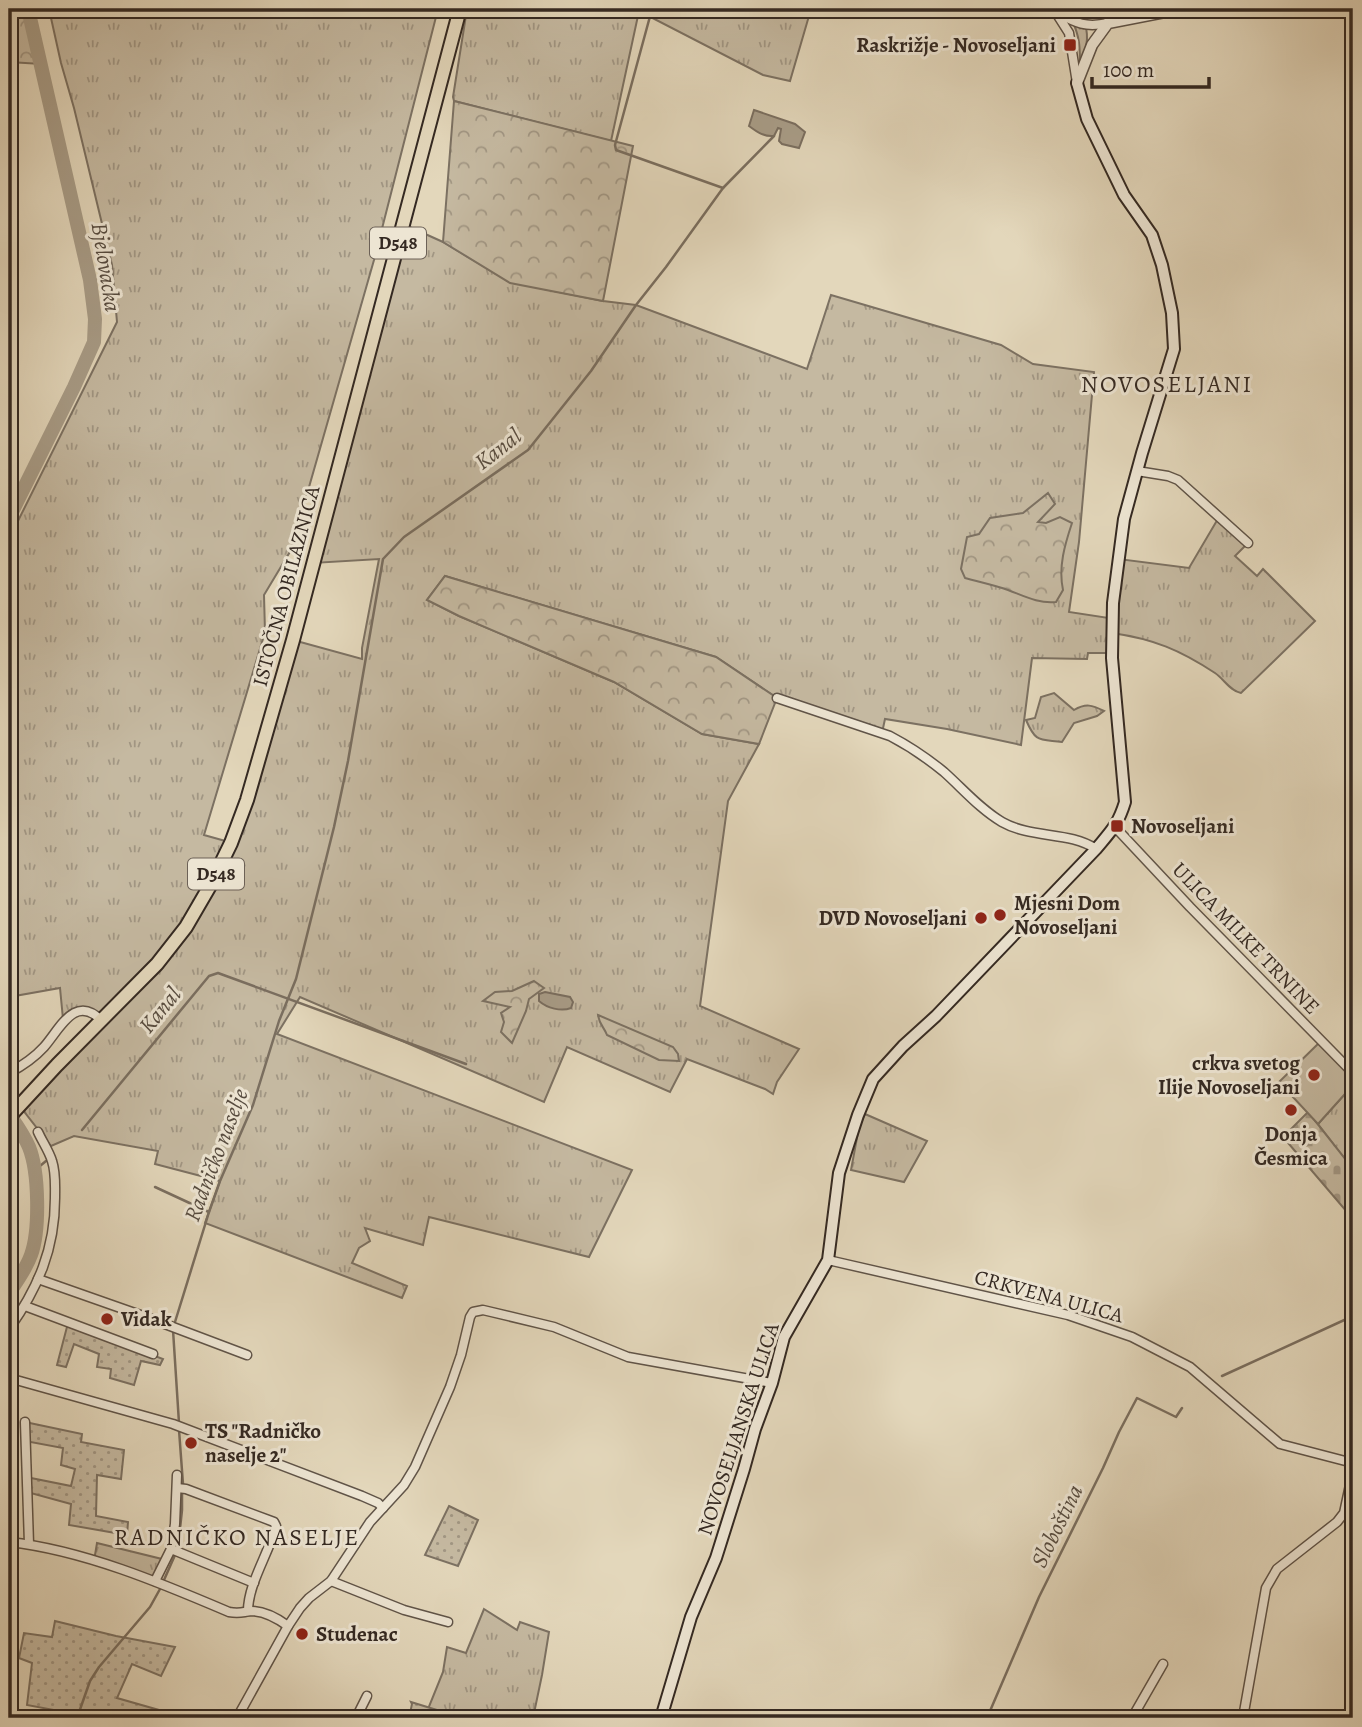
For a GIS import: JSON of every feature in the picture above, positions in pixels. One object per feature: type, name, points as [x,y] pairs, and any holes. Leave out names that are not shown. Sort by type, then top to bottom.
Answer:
[{"type":"main road","name":"ISTOČNA OBILAZNICA","points":[[9,1117],[158,964],[186,927],[231,843],[247,800],[293,640],[460,9]]},
{"type":"main road","name":"NOVOSELJANSKA ULICA","points":[[661,1718],[691,1617],[716,1558],[772,1382],[783,1338],[828,1259],[839,1173],[873,1079],[1096,849],[1115,827],[1125,802],[1112,658],[1113,603],[1124,519],[1174,349],[1172,313],[1162,265],[1152,235],[1124,195],[1087,119],[1077,83]]},
{"type":"street","points":[[1054,10],[1077,24],[1095,26],[1180,9]]},
{"type":"street","points":[[1054,10],[1069,33],[1077,83]]},
{"type":"street","points":[[1077,83],[1092,45],[1108,23]]},
{"type":"street","points":[[1137,471],[1178,480],[1248,543]]},
{"type":"street","points":[[777,698],[890,736],[906,744],[1003,823],[1043,835],[1086,842],[1096,849]]},
{"type":"street","name":"ULICA MILKE TRNINE","points":[[1115,827],[1353,1073]]},
{"type":"street","points":[[9,1073],[42,1048],[69,1015],[87,1012],[97,1015],[102,1021]]},
{"type":"street","points":[[9,1329],[25,1306],[52,1240],[55,1172],[52,1159],[38,1132]]},
{"type":"street","name":"CRKVENA ULICA","points":[[828,1259],[1068,1315],[1132,1337],[1190,1367],[1280,1444],[1353,1463]]},
{"type":"street","points":[[38,1279],[247,1355]]},
{"type":"street","points":[[25,1306],[153,1354]]},
{"type":"street","points":[[237,1718],[300,1608],[331,1581],[370,1522],[404,1485],[421,1454],[450,1387],[473,1312],[484,1310],[554,1327],[628,1357],[772,1382]]},
{"type":"street","points":[[9,1378],[173,1424],[362,1496],[383,1508]]},
{"type":"street","points":[[24,1422],[29,1544]]},
{"type":"street","points":[[1241,1718],[1266,1588],[1277,1569],[1337,1522],[1344,1513],[1353,1471]]},
{"type":"street","points":[[155,1581],[171,1549],[177,1475]]},
{"type":"street","points":[[177,1488],[274,1522],[276,1526],[273,1538],[254,1583],[248,1611]]},
{"type":"street","points":[[9,1542],[29,1544],[94,1561],[155,1581],[229,1612],[259,1612],[273,1616],[288,1626]]},
{"type":"street","points":[[171,1549],[254,1583]]},
{"type":"street","points":[[331,1581],[404,1610],[448,1622]]},
{"type":"street","points":[[1132,1718],[1163,1664]]},
{"type":"street","points":[[356,1718],[367,1696]]},
{"type":"green space","points":[[9,9],[28,9],[41,64],[9,62]]},
{"type":"green space","points":[[49,9],[438,9],[374,260],[291,550],[264,595],[265,632],[204,835],[229,842],[293,640],[362,659],[379,559],[313,563],[403,224],[443,242],[510,282],[636,305],[807,369],[831,295],[1001,345],[1033,364],[1094,372],[1079,542],[1069,612],[1109,618],[1107,653],[1088,653],[1087,659],[1032,658],[1021,745],[885,719],[882,733],[777,698],[716,657],[445,576],[427,600],[614,682],[702,734],[759,744],[728,801],[700,1006],[799,1049],[777,1082],[773,1094],[687,1059],[670,1092],[567,1047],[544,1102],[300,997],[277,1034],[632,1170],[589,1257],[429,1217],[423,1245],[365,1228],[370,1241],[359,1248],[352,1263],[407,1286],[402,1298],[205,1223],[220,1181],[155,1164],[158,1151],[74,1136],[51,1146],[19,1105],[104,1019],[77,1011],[63,1019],[60,988],[9,997],[9,539],[117,322],[112,265]]},
{"type":"green space","points":[[467,9],[811,9],[790,81],[763,75],[639,11],[611,141],[454,101]]},
{"type":"green space","points":[[1072,21],[1085,25],[1087,35],[1080,66],[1080,48]]},
{"type":"green space","points":[[454,101],[633,146],[603,301],[510,283],[443,242]]},
{"type":"green space","points":[[1048,493],[1055,504],[1038,522],[1046,523],[1060,517],[1072,523],[1062,564],[1063,590],[1056,602],[1038,601],[965,578],[961,569],[967,537],[979,534],[990,518],[1023,513]]},
{"type":"green space","points":[[1219,517],[1248,543],[1235,556],[1257,576],[1263,569],[1315,621],[1241,693],[1215,673],[1178,652],[1154,642],[1112,633],[1119,559],[1189,568]]},
{"type":"green space","points":[[445,576],[716,657],[777,698],[759,744],[702,734],[614,682],[427,600]]},
{"type":"green space","points":[[1054,693],[1074,710],[1089,706],[1104,711],[1074,723],[1062,742],[1043,740],[1033,733],[1026,720],[1035,718],[1041,697]]},
{"type":"green space","points":[[534,981],[544,988],[529,999],[512,1043],[501,1032],[504,1022],[501,1013],[510,1007],[483,1001],[495,992],[512,991]]},
{"type":"green space","points":[[598,1015],[673,1047],[679,1061],[659,1060],[607,1035]]},
{"type":"green space","points":[[1322,1040],[1353,1073],[1353,1085],[1318,1124],[1279,1082]]},
{"type":"green space","points":[[1353,1085],[1353,1169],[1318,1124]]},
{"type":"green space","points":[[1308,1112],[1353,1169],[1353,1219],[1283,1137]]},
{"type":"green space","points":[[865,1114],[927,1141],[904,1182],[851,1170],[859,1127]]},
{"type":"green space","points":[[68,1323],[163,1359],[160,1365],[141,1361],[134,1385],[110,1378],[111,1369],[97,1367],[99,1354],[74,1344],[66,1367],[57,1365]]},
{"type":"green space","points":[[25,1422],[82,1434],[81,1442],[124,1450],[121,1479],[97,1475],[96,1516],[128,1522],[127,1535],[69,1525],[71,1504],[27,1492],[26,1477],[71,1486],[75,1469],[61,1465],[63,1448],[25,1441]]},
{"type":"green space","points":[[449,1506],[478,1520],[458,1566],[425,1555]]},
{"type":"green space","points":[[97,1543],[166,1560],[155,1581],[94,1561]]},
{"type":"green space","points":[[484,1609],[517,1630],[520,1622],[549,1632],[533,1718],[452,1718],[452,1715],[428,1709],[443,1672],[447,1647],[466,1653]]},
{"type":"green space","points":[[55,1621],[175,1647],[161,1676],[132,1664],[117,1698],[166,1712],[164,1718],[53,1718],[54,1710],[27,1705],[32,1663],[19,1658],[24,1633],[52,1637]]},
{"type":"green space","points":[[411,1702],[453,1715],[452,1718],[409,1718]]},
{"type":"shaded area","points":[[754,110],[795,124],[805,132],[799,148],[779,141],[781,129],[778,128],[774,136],[770,136],[749,126]]},
{"type":"shaded area","points":[[545,992],[570,997],[573,1002],[571,1008],[559,1009],[542,1003],[539,1001],[539,994]]},
{"type":"waterway","name":"Bjelovacka","points":[[9,518],[94,342],[95,319],[90,280],[28,9]]},
{"type":"waterway","name":"Kanal","points":[[175,1322],[209,1212],[253,1105],[279,1021],[296,979],[348,761],[383,559],[404,537],[528,450],[591,371],[636,305],[723,188],[616,150],[615,145],[652,9]]},
{"type":"waterway","points":[[723,188],[774,136]]},
{"type":"waterway","name":"Kanal","points":[[82,1130],[209,976],[218,973],[466,1064]]},
{"type":"waterway","name":"Bjelovacka","points":[[9,1114],[29,1147],[35,1171],[37,1201],[36,1231],[31,1255],[9,1293]]},
{"type":"waterway","points":[[34,1171],[46,1161]]},
{"type":"waterway","points":[[155,1187],[209,1212]]},
{"type":"waterway","name":"Sloboština","points":[[1222,1376],[1353,1316]]},
{"type":"waterway","name":"Radničko naselje","points":[[173,1330],[179,1423]]},
{"type":"waterway","name":"Sloboština","points":[[987,1718],[1039,1597],[1137,1398],[1176,1417],[1182,1408]]},
{"type":"waterway","name":"Radničko naselje","points":[[179,1430],[183,1484]]},
{"type":"waterway","name":"Radničko naselje","points":[[178,1547],[182,1492]]},
{"type":"waterway","name":"Radničko naselje","points":[[164,1580],[175,1555]]},
{"type":"waterway","name":"Radničko naselje","points":[[77,1718],[90,1681],[99,1667],[150,1607],[160,1589]]},
{"type":"place","name":"Raskrižje - Novoseljani","points":[[1070,45]]},
{"type":"place","name":"Novoseljani","points":[[1117,826]]},
{"type":"place","name":"Mjesni Dom Novoseljani","points":[[1000,915]]},
{"type":"place","name":"DVD Novoseljani","points":[[981,918]]},
{"type":"place","name":"crkva svetog Ilije Novoseljani","points":[[1314,1075]]},
{"type":"place","name":"Donja Česmica","points":[[1291,1110]]},
{"type":"place","name":"Vidak","points":[[107,1319]]},
{"type":"place","name":"TS \"Radničko naselje 2\"","points":[[191,1443]]},
{"type":"place","name":"Studenac","points":[[302,1634]]},
{"type":"district","name":"NOVOSELJANI","points":[[1167,384]]},
{"type":"district","name":"RADNIČKO NASELJE","points":[[237,1537]]}]
